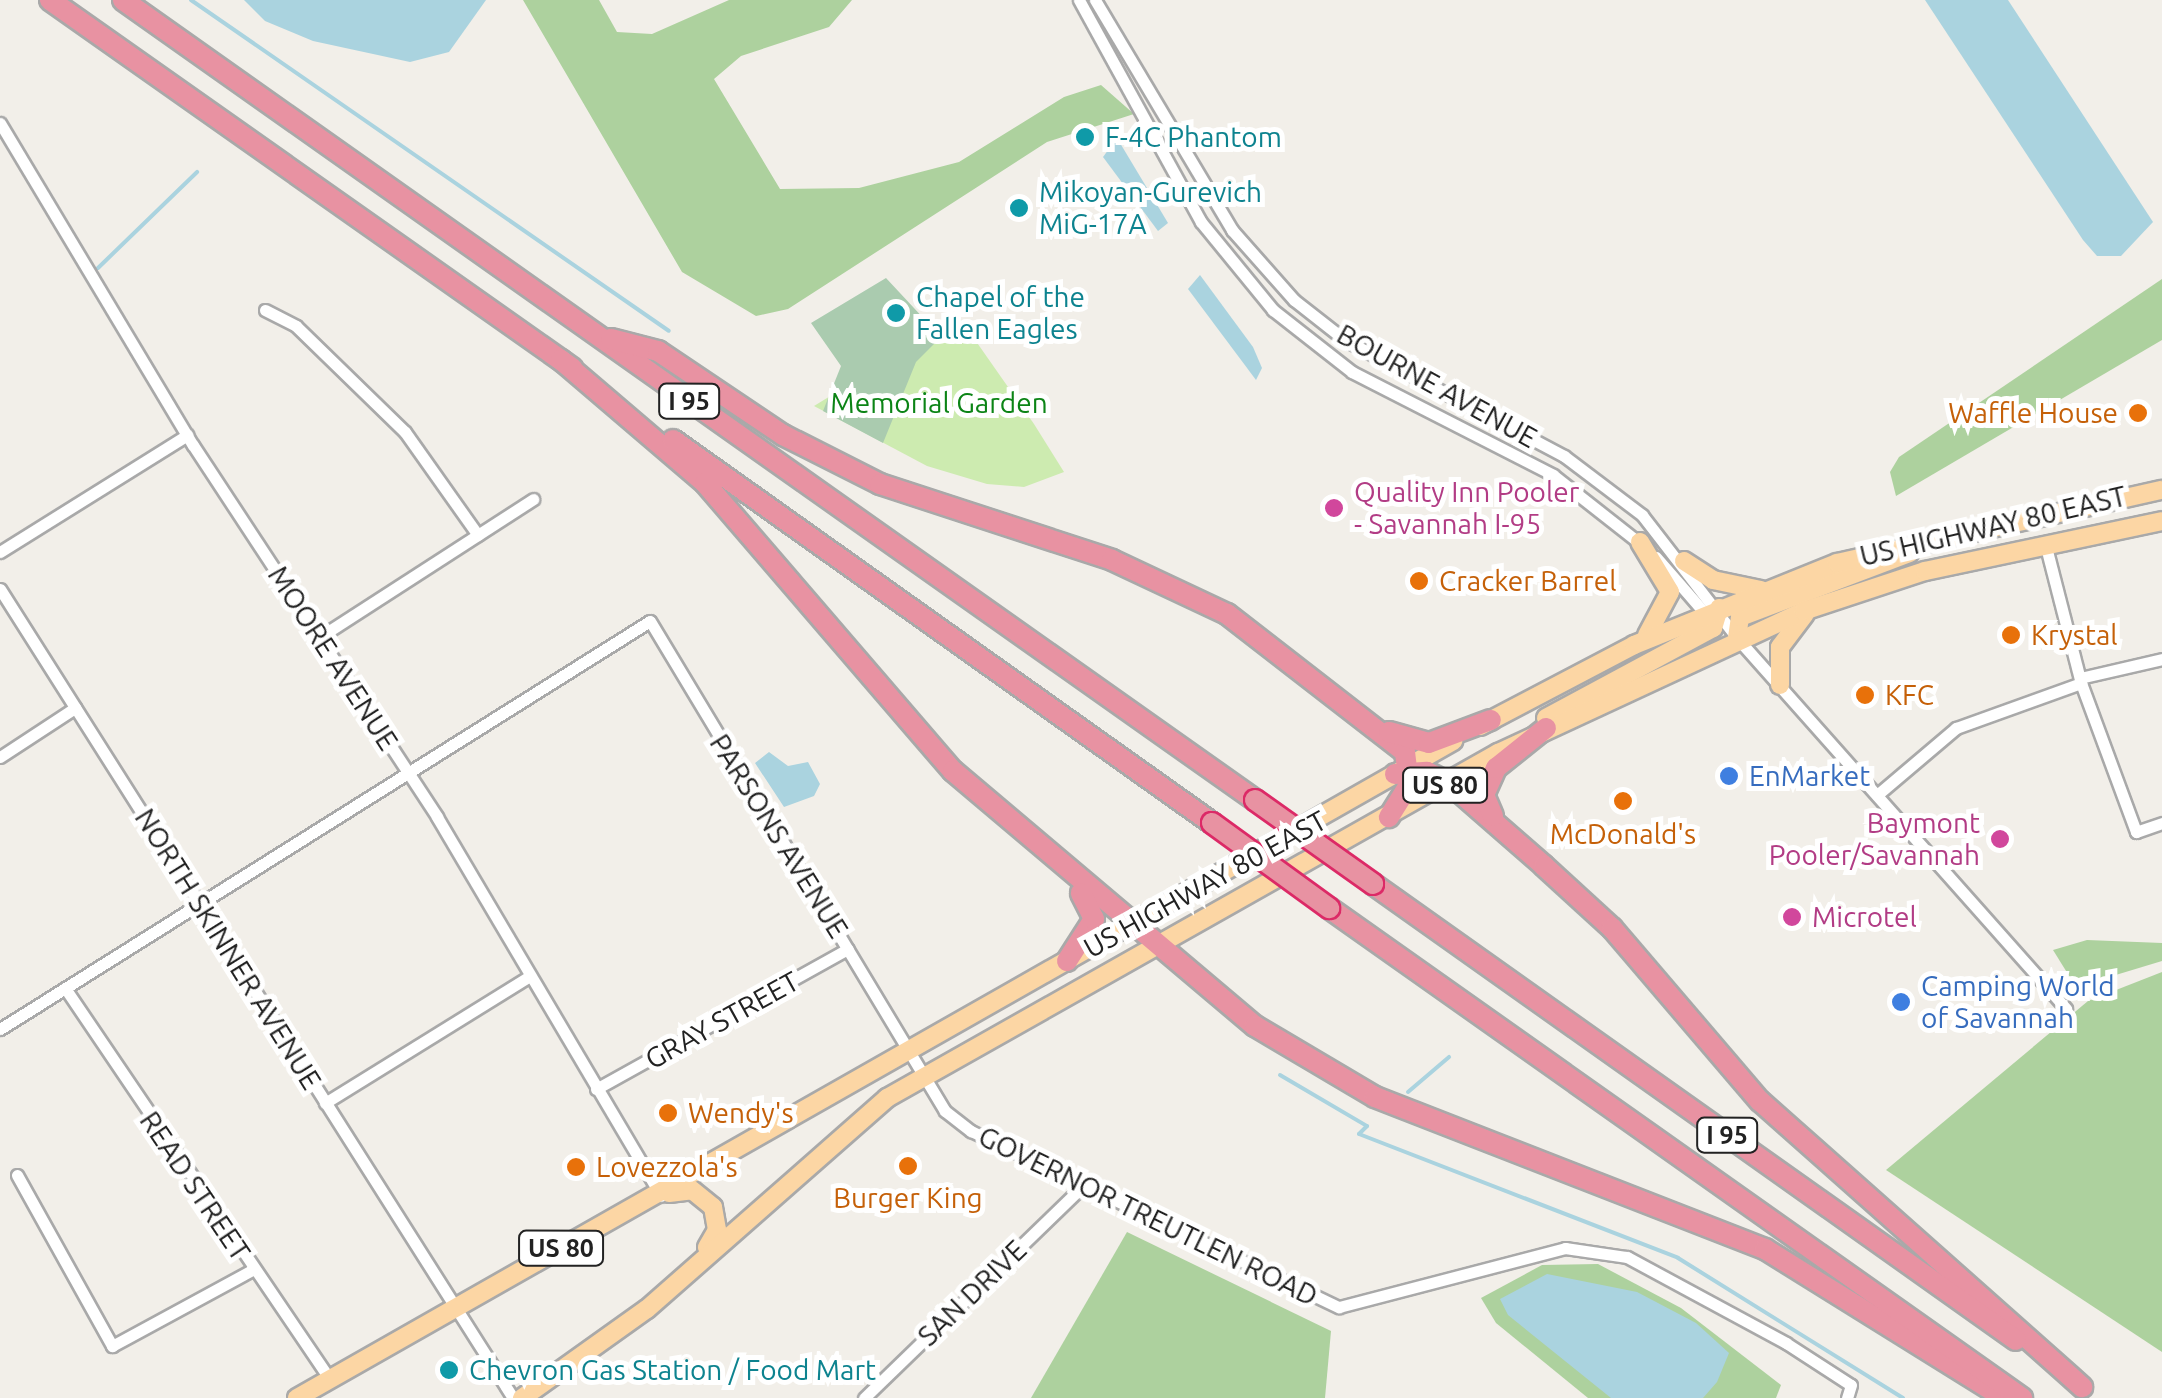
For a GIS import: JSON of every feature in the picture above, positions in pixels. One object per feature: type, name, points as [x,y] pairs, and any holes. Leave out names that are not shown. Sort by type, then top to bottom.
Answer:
[{"type":"highway","name":"I 95","points":[[50,0],[2022,1398]]},
{"type":"highway","name":"I 95","points":[[123,0],[2090,1392]]},
{"type":"highway","points":[[596,335],[658,351],[783,435],[880,484],[1164,581],[1280,647],[1374,723],[1405,770],[1449,783],[1612,928],[1760,1102],[2090,1392]]},
{"type":"highway","points":[[561,360],[706,482],[905,720],[1063,872],[1309,1062],[1764,1249],[2004,1398]]},
{"type":"highway","points":[[1374,723],[1429,743],[1491,720]]},
{"type":"highway","points":[[1500,826],[1484,794],[1488,782],[1546,728]]},
{"type":"highway","points":[[1389,818],[1405,770]]},
{"type":"highway","points":[[1063,872],[1094,919],[1067,961]]},
{"type":"main road","name":"US HIGHWAY 80 EAST","points":[[297,1398],[661,1196],[1491,720],[1634,645],[1714,616],[1766,590],[1968,527],[2162,490]]},
{"type":"main road","name":"US HIGHWAY 80 EAST","points":[[522,1398],[688,1271],[841,1133],[927,1076],[1546,728],[1738,638],[1810,609],[2044,542],[2162,521]]},
{"type":"main road","points":[[1738,638],[1740,617],[1968,527]]},
{"type":"main road","points":[[1634,645],[1657,628],[1670,592],[1640,542]]},
{"type":"main road","points":[[1684,561],[1713,580],[1766,590]]},
{"type":"main road","points":[[1780,685],[1780,647],[1810,609]]},
{"type":"main road","points":[[1498,754],[1585,690],[1714,616]]},
{"type":"main road","points":[[661,1196],[692,1190],[717,1215],[715,1237],[688,1271]]},
{"type":"street","name":"BOURNE AVENUE","points":[[1079,0],[1202,222],[1273,310],[1352,372],[1553,475],[1640,542],[1714,616]]},
{"type":"street","name":"BOURNE AVENUE","points":[[1095,0],[1232,230],[1294,300],[1345,340],[1564,456],[1684,561],[1714,616]]},
{"type":"street","name":"MOORE AVENUE","points":[[0,124],[187,435],[408,771],[661,1196]]},
{"type":"street","points":[[266,310],[296,326],[404,432],[478,534]]},
{"type":"street","points":[[0,552],[187,435]]},
{"type":"street","points":[[320,637],[532,499]]},
{"type":"street","points":[[2044,542],[2080,680],[2136,832],[2162,823]]},
{"type":"street","name":"NORTH SKINNER AVENUE","points":[[0,589],[513,1398]]},
{"type":"street","points":[[1714,616],[1780,685],[2066,1010]]},
{"type":"street","name":"PARSONS AVENUE","points":[[408,771],[648,621],[910,1052]]},
{"type":"street","points":[[1877,795],[1956,728],[2080,680],[2162,659]]},
{"type":"street","points":[[0,756],[75,708]]},
{"type":"street","points":[[0,1029],[408,771]]},
{"type":"street","name":"GRAY STREET","points":[[596,1089],[848,949]]},
{"type":"street","points":[[326,1102],[530,976]]},
{"type":"street","name":"READ STREET","points":[[65,988],[252,1270],[330,1380]]},
{"type":"street","name":"GOVERNOR TREUTLEN ROAD","points":[[910,1052],[945,1111],[971,1132],[1080,1188],[1338,1307],[1566,1248],[1627,1257],[1786,1343],[1852,1385],[1851,1397]]},
{"type":"street","points":[[17,1175],[112,1346],[252,1270]]},
{"type":"street","name":"SAN DRIVE","points":[[864,1398],[1080,1188]]},
{"type":"green space","points":[[523,0],[599,0],[617,32],[652,34],[729,0],[852,0],[829,27],[741,56],[714,79],[780,189],[859,188],[959,162],[1064,97],[1101,85],[1134,114],[1047,142],[788,309],[756,316],[682,272]]},
{"type":"green space","points":[[886,278],[941,337],[916,362],[883,443],[823,411],[841,366],[811,323]]},
{"type":"green space","points":[[2162,279],[2162,340],[1896,496],[1890,472],[1899,457]]},
{"type":"green space","name":"Memorial Garden","points":[[959,317],[1064,472],[1024,487],[987,484],[927,466],[814,406]]},
{"type":"green space","points":[[2087,940],[2162,943],[2162,961],[2076,987],[2053,950]]},
{"type":"green space","points":[[2162,972],[2162,1352],[1886,1170],[2088,1001]]},
{"type":"green space","points":[[1127,1232],[1331,1331],[1325,1398],[1031,1398]]},
{"type":"green space","points":[[1598,1264],[1681,1308],[1781,1385],[1776,1398],[1588,1398],[1496,1323],[1481,1298],[1542,1265]]},
{"type":"water","points":[[244,0],[486,0],[449,52],[410,62],[313,41],[265,21]]},
{"type":"water","points":[[1925,0],[2008,0],[2153,222],[2121,256],[2097,256],[2083,240]]},
{"type":"water","points":[[1117,138],[1168,223],[1158,231],[1103,157]]},
{"type":"water","points":[[1200,275],[1253,347],[1262,368],[1256,380],[1188,289]]},
{"type":"water","points":[[769,752],[788,766],[808,762],[820,784],[814,796],[784,807],[755,763]]},
{"type":"water","points":[[1547,1274],[1637,1292],[1696,1323],[1729,1353],[1717,1382],[1703,1398],[1611,1398],[1508,1315],[1500,1299]]},
{"type":"waterway","points":[[191,0],[669,331]]},
{"type":"waterway","points":[[98,268],[197,172]]},
{"type":"waterway","points":[[1408,1092],[1449,1057]]},
{"type":"waterway","points":[[1280,1075],[1367,1126],[1359,1134],[1678,1258],[1903,1398]]},
{"type":"place","name":"F-4C Phantom","points":[[1085,137]]},
{"type":"place","name":"Mikoyan-Gurevich MiG-17A","points":[[1019,208]]},
{"type":"place","name":"Chapel of the Fallen Eagles","points":[[896,313]]},
{"type":"place","name":"Waffle House","points":[[2138,413]]},
{"type":"place","name":"Quality Inn Pooler - Savannah I-95","points":[[1334,508]]},
{"type":"place","name":"Cracker Barrel","points":[[1419,581]]},
{"type":"place","name":"Krystal","points":[[2011,635]]},
{"type":"place","name":"KFC","points":[[1865,695]]},
{"type":"place","name":"EnMarket","points":[[1729,776]]},
{"type":"place","name":"McDonald's","points":[[1623,801]]},
{"type":"place","name":"Baymont Pooler/Savannah","points":[[2000,839]]},
{"type":"place","name":"Microtel","points":[[1792,917]]},
{"type":"place","name":"Camping World of Savannah","points":[[1901,1002]]},
{"type":"place","name":"Wendy's","points":[[668,1113]]},
{"type":"place","name":"Burger King","points":[[908,1166]]},
{"type":"place","name":"Lovezzola's","points":[[576,1167]]},
{"type":"place","name":"Chevron Gas Station / Food Mart","points":[[449,1370]]}]
